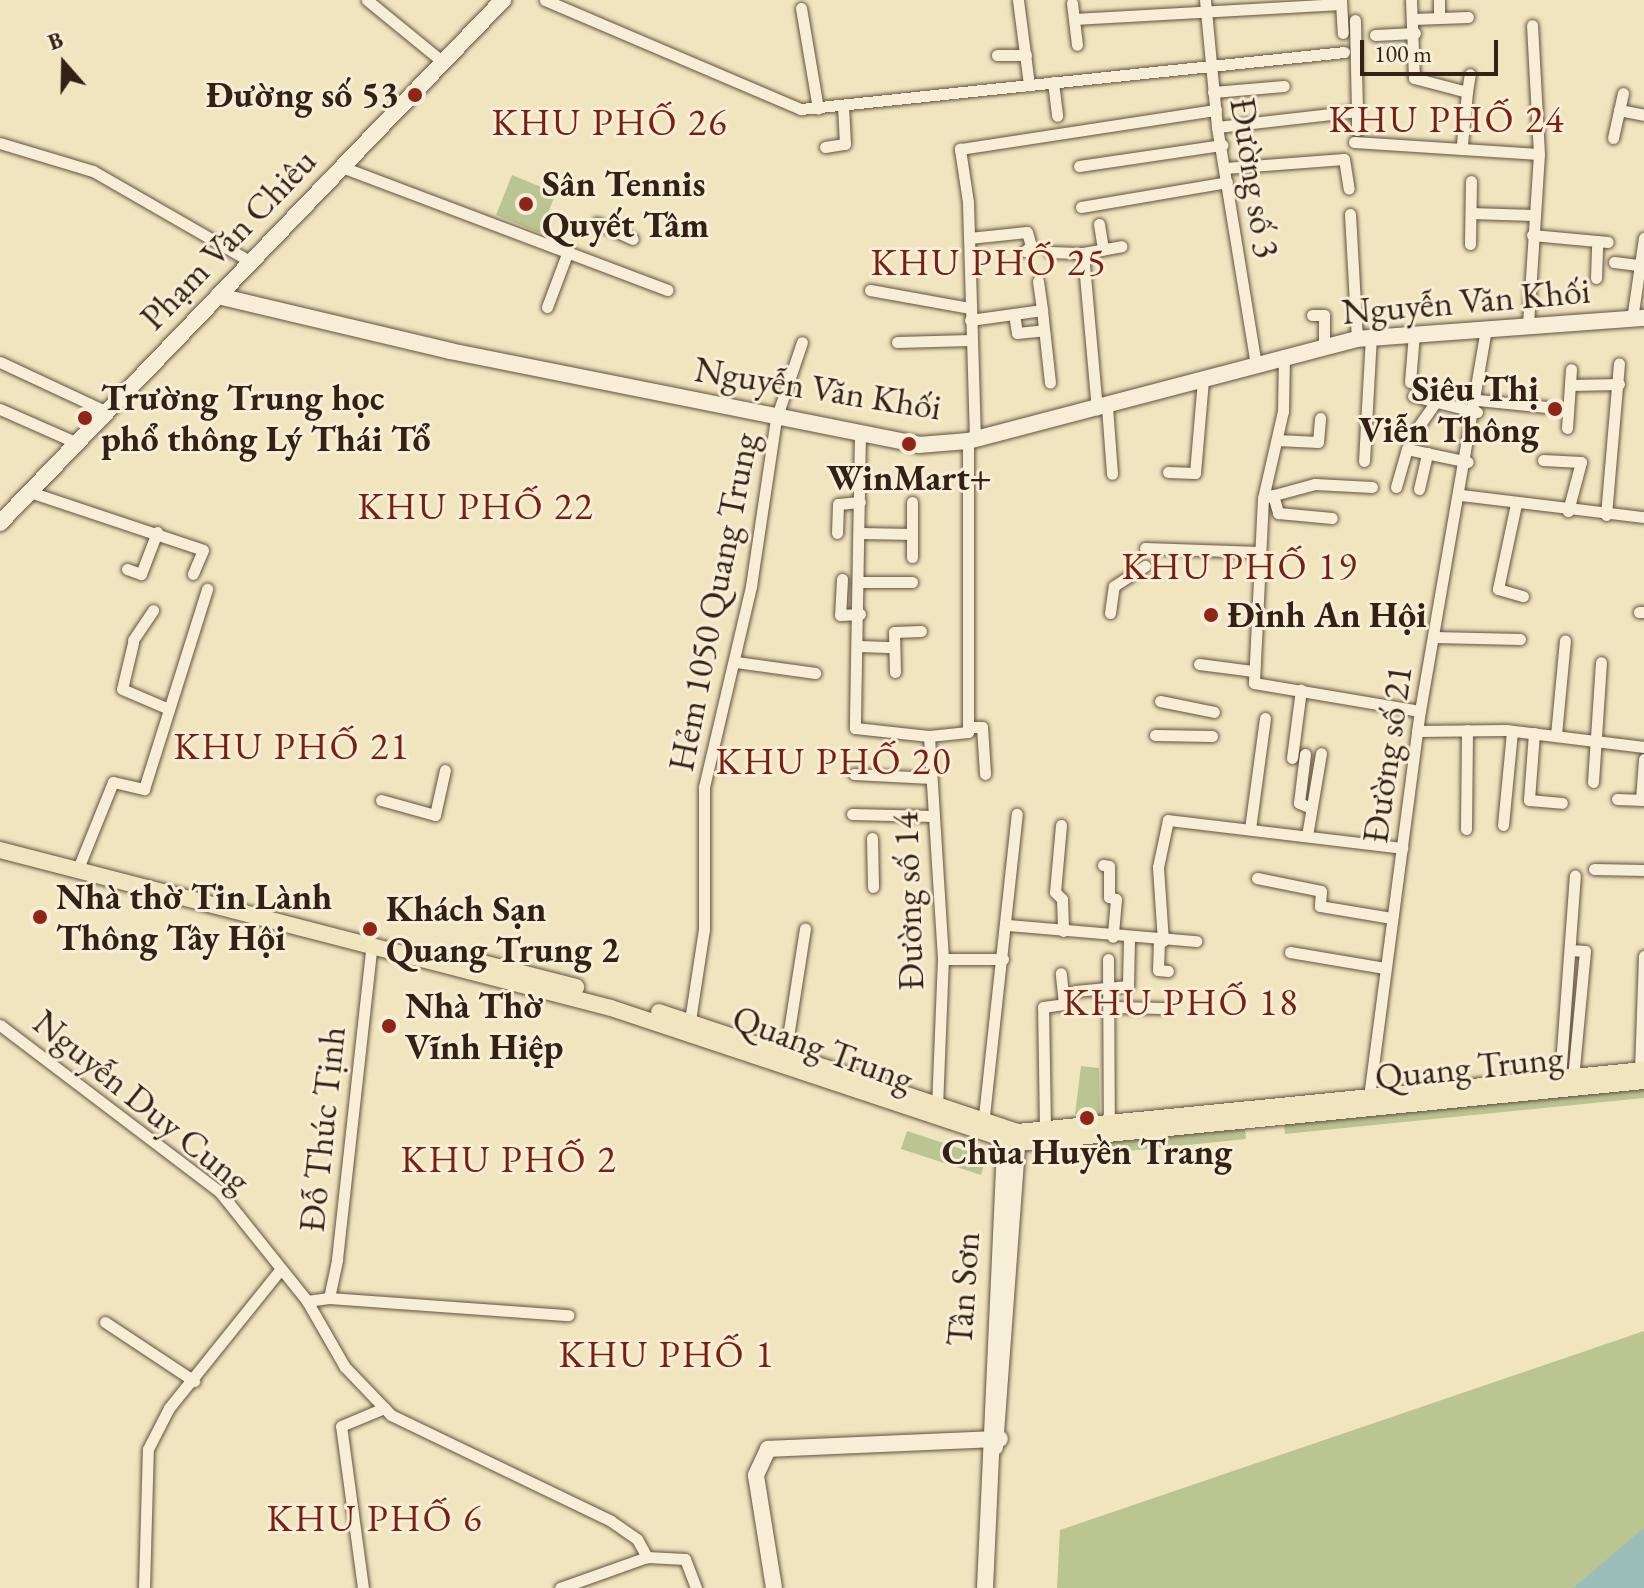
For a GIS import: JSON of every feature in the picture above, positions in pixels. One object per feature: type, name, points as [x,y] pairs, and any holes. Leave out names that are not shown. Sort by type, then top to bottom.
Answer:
[{"type":"main road","name":"Quang Trung","points":[[0,839],[79,866]]},
{"type":"main road","name":"Quang Trung","points":[[0,850],[79,866],[645,1013],[1011,1137],[1643,1074]]},
{"type":"main road","name":"Quang Trung","points":[[307,924],[372,944],[645,1013]]},
{"type":"main road","name":"Quang Trung","points":[[689,1028],[785,1056],[937,1107],[1011,1137],[1045,1129],[1263,1113]]},
{"type":"main road","name":"Quang Trung","points":[[1369,1103],[1567,1077],[1643,1074]]},
{"type":"street","points":[[367,0],[443,62]]},
{"type":"street","name":"Phạm Văn Chiêu","points":[[0,523],[503,0]]},
{"type":"street","points":[[545,0],[776,102],[818,109],[1209,63],[1344,52]]},
{"type":"street","points":[[1018,0],[1029,85]]},
{"type":"street","points":[[1411,0],[1416,81],[1467,92]]},
{"type":"street","points":[[1439,0],[1439,18]]},
{"type":"street","points":[[1074,19],[1206,6],[1341,2],[1343,33]]},
{"type":"street","points":[[1072,3],[1077,45]]},
{"type":"street","name":"Đường số 3","points":[[1206,6],[1217,127],[1256,364]]},
{"type":"street","points":[[801,8],[818,109]]},
{"type":"street","points":[[1413,19],[1468,17]]},
{"type":"street","points":[[1355,20],[1356,136],[1462,144],[1539,154]]},
{"type":"street","points":[[1528,324],[1539,154],[1532,25]]},
{"type":"street","points":[[1375,35],[1415,33]]},
{"type":"street","points":[[997,55],[1026,55]]},
{"type":"street","points":[[1462,144],[1470,74]]},
{"type":"street","points":[[1057,116],[1058,82]]},
{"type":"street","points":[[1213,92],[1284,86]]},
{"type":"street","points":[[1613,138],[1623,93]]},
{"type":"street","points":[[825,147],[845,144],[843,108]]},
{"type":"street","points":[[860,433],[860,614],[855,728],[929,736],[966,734],[971,340],[969,238],[960,149],[1216,110]]},
{"type":"street","points":[[1619,110],[1644,115]]},
{"type":"street","points":[[1217,127],[1357,111]]},
{"type":"street","points":[[0,143],[93,171],[251,262]]},
{"type":"street","points":[[1079,166],[1222,145]]},
{"type":"street","points":[[1225,168],[1344,159],[1349,189]]},
{"type":"street","points":[[342,167],[668,290]]},
{"type":"street","points":[[1470,244],[1471,181]]},
{"type":"street","points":[[1081,207],[1227,182]]},
{"type":"street","points":[[1471,213],[1533,215]]},
{"type":"street","points":[[1350,214],[1353,277],[1364,338],[1364,461]]},
{"type":"street","points":[[597,223],[633,239]]},
{"type":"street","points":[[1099,224],[1103,250]]},
{"type":"street","points":[[969,238],[1027,232],[1031,246],[1025,251]]},
{"type":"street","points":[[1532,235],[1603,242],[1596,278]]},
{"type":"street","points":[[1638,318],[1644,238]]},
{"type":"street","points":[[1050,252],[1083,253],[1121,246]]},
{"type":"street","points":[[547,307],[568,251]]},
{"type":"street","points":[[1083,253],[1112,474]]},
{"type":"street","points":[[1614,262],[1640,265]]},
{"type":"street","points":[[1038,281],[1050,383]]},
{"type":"street","points":[[870,290],[970,314],[1014,314],[1042,310]]},
{"type":"street","name":"Nguyễn Văn Khối","points":[[218,296],[776,419],[919,445],[972,440],[1102,408],[1284,355],[1364,338],[1638,318]]},
{"type":"street","points":[[1014,314],[1017,333],[1044,330]]},
{"type":"street","points":[[1312,315],[1324,315],[1324,346]]},
{"type":"street","name":"Đường số 21","points":[[1369,1103],[1420,711],[1478,406],[1486,327]]},
{"type":"street","points":[[1410,382],[1414,333]]},
{"type":"street","points":[[897,342],[971,340]]},
{"type":"street","name":"Hẻm 1050 Quang Trung","points":[[689,1028],[704,929],[704,787],[736,662],[776,419],[802,342]]},
{"type":"street","points":[[1254,677],[1259,552],[1277,440],[1284,355]]},
{"type":"street","points":[[0,362],[107,412]]},
{"type":"street","points":[[1606,515],[1619,364]]},
{"type":"street","points":[[1567,428],[1571,369]]},
{"type":"street","points":[[1168,472],[1195,473],[1203,379]]},
{"type":"street","points":[[1570,385],[1619,384]]},
{"type":"street","points":[[1413,396],[1478,406],[1547,407]]},
{"type":"street","points":[[1416,430],[1436,401]]},
{"type":"street","points":[[0,409],[77,443]]},
{"type":"street","points":[[1277,440],[1318,442],[1320,418]]},
{"type":"street","points":[[1396,487],[1407,449],[1468,462]]},
{"type":"street","points":[[1419,489],[1427,453]]},
{"type":"street","points":[[1543,460],[1581,462],[1568,511]]},
{"type":"street","points":[[1268,496],[1315,484],[1372,487]]},
{"type":"street","points":[[30,492],[157,532],[203,550],[193,574]]},
{"type":"street","points":[[1461,495],[1568,511],[1644,517]]},
{"type":"street","points":[[1268,496],[1278,513],[1332,518]]},
{"type":"street","points":[[837,533],[838,504],[860,502]]},
{"type":"street","points":[[912,502],[912,557]]},
{"type":"street","points":[[1516,504],[1498,589],[1523,596]]},
{"type":"street","points":[[127,569],[141,574],[157,532]]},
{"type":"street","points":[[860,533],[912,534]]},
{"type":"street","points":[[1145,548],[1259,552]]},
{"type":"street","points":[[1110,613],[1114,586],[1145,566]]},
{"type":"street","points":[[842,579],[840,615],[860,614]]},
{"type":"street","points":[[860,582],[912,582]]},
{"type":"street","points":[[79,866],[113,782],[144,789],[207,589]]},
{"type":"street","points":[[153,610],[133,641],[122,689],[169,709]]},
{"type":"street","points":[[895,672],[894,632],[921,631]]},
{"type":"street","points":[[1433,637],[1520,639]]},
{"type":"street","points":[[1556,735],[1565,640]]},
{"type":"street","points":[[859,646],[894,647]]},
{"type":"street","points":[[736,662],[815,673]]},
{"type":"street","points":[[1593,782],[1601,662]]},
{"type":"street","points":[[1199,664],[1301,690],[1420,711]]},
{"type":"street","points":[[1292,758],[1301,690]]},
{"type":"street","points":[[1160,701],[1214,712]]},
{"type":"street","points":[[1250,829],[1265,718]]},
{"type":"street","points":[[968,727],[982,727],[985,774]]},
{"type":"street","points":[[1466,829],[1467,730]]},
{"type":"street","points":[[1417,731],[1512,731],[1644,747]]},
{"type":"street","points":[[1503,825],[1512,731]]},
{"type":"street","points":[[1534,733],[1529,800],[1562,803]]},
{"type":"street","points":[[1155,735],[1212,736]]},
{"type":"street","name":"Đường số 14","points":[[929,736],[943,959],[937,1107]]},
{"type":"street","points":[[1307,836],[1309,807],[1318,797],[1321,753]]},
{"type":"street","points":[[1305,754],[1299,803],[1309,807]]},
{"type":"street","points":[[1617,799],[1643,800],[1644,759]]},
{"type":"street","points":[[381,800],[435,815],[445,770]]},
{"type":"street","points":[[854,774],[931,778]]},
{"type":"street","points":[[852,814],[933,816]]},
{"type":"street","points":[[983,1126],[1008,925],[1017,814]]},
{"type":"street","points":[[1168,971],[1158,970],[1161,941],[1158,867],[1168,820],[1402,848]]},
{"type":"street","points":[[1061,825],[1055,892],[1062,899],[1063,931]]},
{"type":"street","points":[[872,838],[873,887]]},
{"type":"street","points":[[1103,865],[1109,897],[1116,899],[1113,937]]},
{"type":"street","points":[[1594,869],[1644,870]]},
{"type":"street","points":[[1567,1077],[1585,951],[1570,950],[1575,876]]},
{"type":"street","points":[[1257,878],[1321,891],[1320,906],[1392,918]]},
{"type":"street","points":[[1008,925],[1129,939],[1196,941]]},
{"type":"street","points":[[785,1056],[805,929]]},
{"type":"street","points":[[1075,991],[1128,986],[1129,939]]},
{"type":"street","name":"Đỗ Thúc Tịnh","points":[[329,1298],[372,944]]},
{"type":"street","points":[[1290,952],[1385,968]]},
{"type":"street","points":[[1643,1074],[1644,956]]},
{"type":"street","points":[[943,959],[1003,959]]},
{"type":"street","points":[[1108,959],[1111,989],[1109,1123]]},
{"type":"street","points":[[1045,1129],[1043,1007],[1064,1004],[1061,973]]},
{"type":"street","points":[[1111,1007],[1163,1008]]},
{"type":"street","name":"Nguyễn Duy Cung","points":[[0,1025],[219,1191],[307,1301],[345,1367],[384,1408],[468,1458],[611,1521],[637,1539],[647,1557]]},
{"type":"street","name":"Tân Sơn","points":[[985,1588],[1011,1137]]},
{"type":"street","points":[[144,1588],[148,1449],[194,1381],[280,1270]]},
{"type":"street","points":[[307,1301],[329,1298],[568,1315]]},
{"type":"street","points":[[105,1322],[194,1381]]},
{"type":"street","points":[[363,1588],[341,1426],[384,1408]]},
{"type":"street","points":[[774,1588],[756,1475],[768,1449],[993,1443]]},
{"type":"street","points":[[560,1588],[647,1557],[685,1559],[696,1588]]},
{"type":"green space","name":"Sân Tennis Quyết Tâm","points":[[512,175],[556,193],[540,233],[496,215]]},
{"type":"green space","points":[[1081,1066],[1099,1068],[1100,1115],[1075,1114]]},
{"type":"green space","points":[[1644,1086],[1644,1098],[1285,1134],[1284,1122]]},
{"type":"green space","points":[[1245,1127],[1246,1139],[1049,1159],[1048,1146]]},
{"type":"green space","points":[[907,1131],[986,1157],[981,1175],[901,1149]]},
{"type":"green space","points":[[1644,1331],[1644,1588],[1057,1588],[1060,1530]]},
{"type":"water","points":[[1644,1528],[1644,1588],[1573,1588],[1591,1573]]},
{"type":"place","name":"Đường số 53","points":[[415,95]]},
{"type":"place","name":"Sân Tennis Quyết Tâm","points":[[526,204]]},
{"type":"place","name":"Siêu Thị Viễn Thông","points":[[1555,409]]},
{"type":"place","name":"Trường Trung học phổ thông Lý Thái Tổ","points":[[85,418]]},
{"type":"place","name":"WinMart+","points":[[909,444]]},
{"type":"place","name":"Đình An Hội","points":[[1211,615]]},
{"type":"place","name":"Nhà thờ Tin Lành Thông Tây Hội","points":[[40,917]]},
{"type":"place","name":"Khách Sạn Quang Trung 2","points":[[370,929]]},
{"type":"place","name":"Nhà Thờ Vĩnh Hiệp","points":[[389,1026]]},
{"type":"place","name":"Chùa Huyền Trang","points":[[1087,1118]]},
{"type":"district","name":"KHU PHỐ 24","points":[[1447,119]]},
{"type":"district","name":"KHU PHỐ 26","points":[[610,122]]},
{"type":"district","name":"KHU PHỐ 25","points":[[989,262]]},
{"type":"district","name":"KHU PHỐ 22","points":[[476,506]]},
{"type":"district","name":"KHU PHỐ 19","points":[[1240,566]]},
{"type":"district","name":"KHU PHỐ 21","points":[[292,746]]},
{"type":"district","name":"KHU PHỐ 20","points":[[834,761]]},
{"type":"district","name":"KHU PHỐ 18","points":[[1181,1002]]},
{"type":"district","name":"KHU PHỐ 2","points":[[509,1159]]},
{"type":"district","name":"KHU PHỐ 1","points":[[667,1354]]},
{"type":"district","name":"KHU PHỐ 6","points":[[375,1518]]}]
